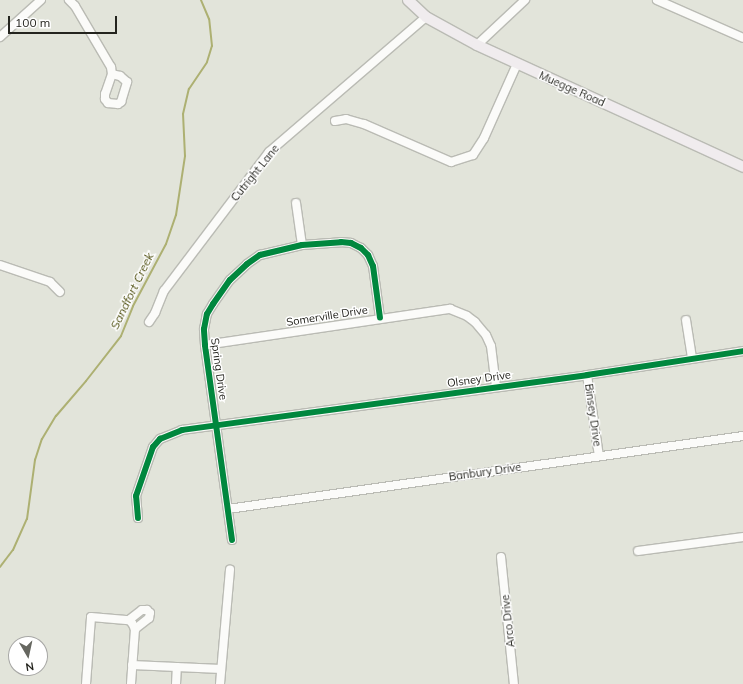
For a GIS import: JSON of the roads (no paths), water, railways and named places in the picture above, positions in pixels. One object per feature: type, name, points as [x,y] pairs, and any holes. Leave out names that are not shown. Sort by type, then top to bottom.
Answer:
[{"type":"main road","name":"Muegge Road","points":[[408,0],[426,17],[477,45],[743,167]]},
{"type":"street","points":[[0,37],[41,0]]},
{"type":"street","points":[[69,0],[75,6],[111,67],[112,74]]},
{"type":"street","points":[[477,45],[525,0]]},
{"type":"street","points":[[657,0],[743,38]]},
{"type":"street","name":"Cutright Lane","points":[[149,322],[155,313],[164,291],[269,152],[426,17]]},
{"type":"street","points":[[335,121],[346,120],[364,124],[451,162],[472,155],[484,138],[517,64]]},
{"type":"street","points":[[296,203],[302,245]]},
{"type":"street","name":"Spring Drive","points":[[232,540],[205,345],[204,329],[207,314],[230,280],[247,264],[260,255],[302,245],[341,242],[351,243],[361,248],[368,255],[373,266],[380,318]]},
{"type":"street","points":[[0,265],[50,282],[60,292]]},
{"type":"street","name":"Somerville Drive","points":[[205,345],[380,318],[450,309],[467,316],[482,329],[491,346],[496,387]]},
{"type":"street","points":[[686,320],[692,358]]},
{"type":"street","name":"Olsney Drive","points":[[138,518],[136,496],[139,484],[153,447],[160,439],[170,433],[217,425],[587,375],[743,351]]},
{"type":"street","name":"Binsey Drive","points":[[587,375],[599,456]]},
{"type":"street","name":"Banbury Drive","points":[[228,509],[743,436]]},
{"type":"street","points":[[638,551],[743,536]]},
{"type":"street","name":"Arco Drive","points":[[501,557],[514,684]]},
{"type":"street","points":[[220,684],[230,569]]},
{"type":"street","points":[[86,684],[91,617],[129,620],[142,610],[147,610],[150,613],[149,618],[135,629]]},
{"type":"street","points":[[129,620],[135,629],[131,684]]},
{"type":"street","points":[[132,665],[221,669]]},
{"type":"street","points":[[176,684],[177,667]]},
{"type":"waterway","name":"Sandfort Creek","points":[[0,567],[13,550],[27,519],[35,460],[42,439],[56,416],[86,381],[121,336],[133,306],[166,244],[176,215],[185,156],[183,114],[189,89],[207,62],[212,46],[209,19],[201,0]]}]
